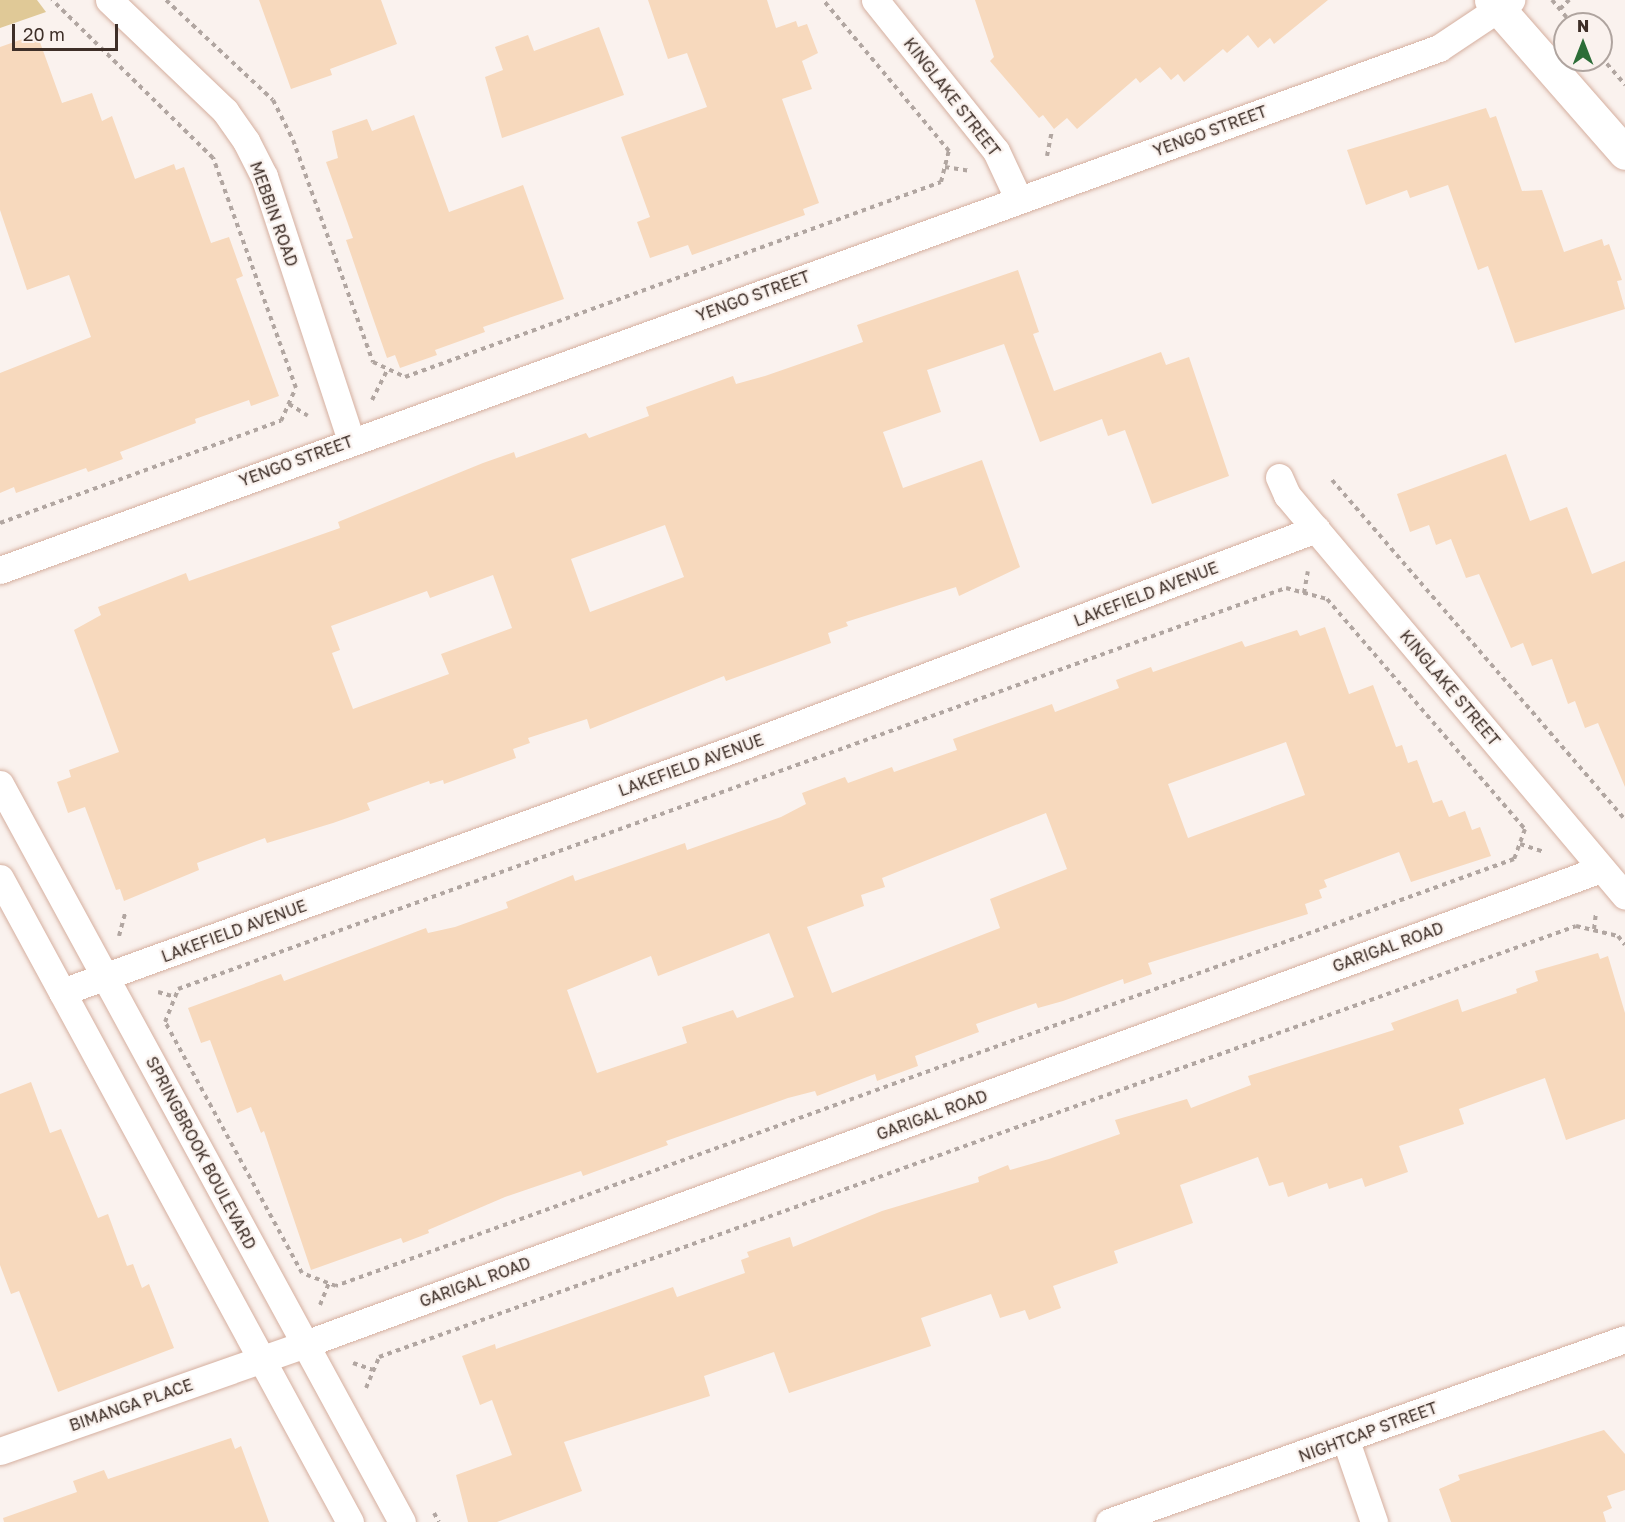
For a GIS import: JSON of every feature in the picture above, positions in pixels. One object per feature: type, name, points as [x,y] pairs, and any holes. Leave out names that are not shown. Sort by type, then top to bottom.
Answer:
[{"type":"street","name":"MEBBIN ROAD","points":[[109,0],[225,111],[246,141],[264,176],[351,441]]},
{"type":"street","name":"KINGLAKE STREET","points":[[874,0],[996,151],[1019,200]]},
{"type":"street","name":"YENGO STREET","points":[[0,570],[1439,48],[1501,4]]},
{"type":"street","points":[[1501,4],[1625,153]]},
{"type":"street","name":"KINGLAKE STREET","points":[[1279,477],[1287,495],[1625,896]]},
{"type":"street","name":"LAKEFIELD AVENUE","points":[[62,993],[1317,529]]},
{"type":"street","name":"SPRINGBROOK BOULEVARD","points":[[0,784],[402,1522]]},
{"type":"street","name":"GARIGAL ROAD","points":[[262,1360],[1601,869]]},
{"type":"street","points":[[4,894],[62,993],[350,1522]]},
{"type":"street","name":"NIGHTCAP STREET","points":[[1109,1522],[1346,1441],[1625,1339]]},
{"type":"street","name":"BIMANGA PLACE","points":[[0,1451],[262,1360]]},
{"type":"street","points":[[1346,1441],[1374,1522]]},
{"type":"path","points":[[0,523],[281,421],[296,388],[213,158],[52,0]]},
{"type":"path","points":[[166,0],[273,100],[293,140],[373,362],[405,377],[941,182],[949,151],[823,0]]},
{"type":"path","points":[[1552,0],[1562,12]]},
{"type":"path","points":[[1560,9],[1569,0]]},
{"type":"path","points":[[1613,71],[1625,85]]},
{"type":"path","points":[[1332,480],[1625,820]]},
{"type":"path","points":[[1286,588],[1327,599],[1525,829],[1514,859],[336,1286],[302,1273],[165,1022],[178,989],[1286,588]]},
{"type":"path","points":[[379,1357],[1576,926],[1618,936],[1625,945]]},
{"type":"shaded area","points":[[0,0],[37,0],[46,12],[0,28]]},
{"type":"building","points":[[259,0],[381,0],[397,44],[330,69],[332,75],[291,89]]},
{"type":"building","points":[[648,0],[767,0],[776,28],[796,21],[798,27],[807,24],[818,53],[802,61],[812,89],[782,99],[819,203],[803,209],[805,215],[692,255],[688,245],[650,258],[637,222],[650,217],[621,137],[707,107],[687,53],[668,59]]},
{"type":"building","points":[[975,0],[1328,0],[1274,44],[1270,38],[1258,48],[1248,35],[1227,53],[1223,49],[1184,82],[1178,74],[1171,80],[1160,67],[1140,83],[1136,78],[1077,129],[1067,118],[1054,129],[1043,115],[1039,118],[990,61],[994,57]]},
{"type":"building","points":[[599,27],[624,95],[502,138],[485,77],[503,70],[495,47],[528,35],[534,51]]},
{"type":"building","points":[[37,34],[62,103],[92,93],[102,121],[112,116],[135,179],[174,164],[176,170],[184,167],[211,243],[229,237],[243,276],[236,279],[279,396],[251,406],[249,400],[195,419],[196,423],[120,452],[123,459],[88,472],[86,468],[16,493],[14,487],[0,493],[0,373],[91,337],[69,275],[27,290],[0,210],[0,47]]},
{"type":"building","points":[[1486,108],[1490,118],[1496,116],[1522,191],[1542,190],[1564,252],[1602,239],[1604,246],[1609,244],[1622,280],[1617,281],[1625,309],[1515,343],[1488,266],[1478,270],[1448,185],[1410,198],[1407,190],[1366,205],[1347,150]]},
{"type":"building","points":[[414,115],[449,212],[523,185],[564,299],[483,327],[485,332],[435,350],[437,355],[400,368],[395,355],[387,358],[346,240],[353,238],[326,162],[338,158],[332,131],[367,119],[372,131]]},
{"type":"building","points":[[1018,270],[1039,332],[1033,334],[1054,391],[1161,352],[1166,365],[1189,357],[1229,476],[1152,504],[1125,430],[1108,436],[1102,419],[1040,442],[1004,344],[927,370],[941,412],[883,432],[903,488],[982,460],[1020,567],[959,596],[956,587],[846,622],[848,626],[828,633],[831,643],[726,681],[724,676],[590,729],[587,719],[528,738],[530,743],[513,749],[516,758],[444,784],[443,780],[430,784],[429,781],[367,803],[370,810],[333,823],[267,843],[265,838],[197,863],[199,870],[124,901],[120,889],[116,890],[85,807],[68,813],[57,782],[71,777],[69,770],[119,752],[74,630],[101,615],[98,607],[186,573],[189,581],[340,528],[338,522],[514,452],[516,458],[586,433],[589,438],[649,416],[646,407],[733,376],[736,384],[863,342],[857,325]],"holes":[[[665,525],[684,577],[590,612],[571,559]],[[493,575],[512,628],[441,654],[449,674],[353,709],[332,653],[340,650],[331,626],[427,591],[430,598]]]},
{"type":"building","points":[[1506,454],[1530,521],[1567,507],[1592,574],[1625,561],[1625,787],[1598,723],[1585,728],[1575,701],[1568,704],[1552,659],[1532,666],[1523,643],[1511,648],[1479,574],[1466,578],[1451,539],[1436,545],[1429,525],[1410,532],[1397,494]]},
{"type":"building","points":[[1325,627],[1349,694],[1373,685],[1396,747],[1402,745],[1408,763],[1417,760],[1433,803],[1442,800],[1449,817],[1465,811],[1472,830],[1480,827],[1491,856],[1411,882],[1399,852],[1324,880],[1327,887],[1319,890],[1322,898],[1305,904],[1308,914],[1148,963],[1152,974],[1124,984],[1123,979],[1063,1001],[1038,1008],[1036,1003],[976,1024],[979,1032],[915,1056],[918,1066],[877,1081],[875,1074],[817,1096],[815,1091],[788,1098],[666,1141],[668,1145],[583,1176],[581,1171],[505,1197],[403,1243],[401,1238],[311,1270],[264,1131],[261,1133],[251,1107],[237,1113],[210,1040],[201,1043],[188,1008],[281,974],[284,981],[426,928],[428,933],[455,927],[508,908],[506,902],[573,875],[575,881],[685,843],[687,850],[781,817],[806,804],[802,793],[845,777],[848,783],[892,767],[894,772],[957,750],[953,739],[1052,704],[1055,712],[1119,688],[1116,680],[1151,667],[1153,672],[1242,641],[1245,647],[1297,630],[1300,636]],"holes":[[[1286,742],[1305,795],[1188,838],[1168,784]],[[1046,813],[1067,869],[990,899],[1000,928],[832,993],[807,927],[864,906],[861,895],[885,887],[882,878]],[[769,933],[794,997],[737,1018],[733,1010],[682,1027],[687,1043],[597,1073],[567,990],[651,956],[658,976]]]},
{"type":"building","points":[[1598,953],[1600,959],[1608,956],[1625,1013],[1625,1119],[1566,1140],[1545,1078],[1459,1109],[1464,1124],[1399,1146],[1408,1172],[1365,1187],[1362,1178],[1329,1189],[1327,1183],[1288,1197],[1283,1182],[1269,1186],[1258,1157],[1180,1185],[1193,1223],[1114,1251],[1118,1263],[1053,1286],[1061,1308],[1029,1320],[1025,1310],[1000,1318],[991,1294],[921,1318],[931,1346],[789,1393],[774,1352],[704,1376],[710,1396],[564,1442],[582,1491],[497,1522],[468,1522],[456,1475],[512,1455],[492,1400],[480,1405],[462,1356],[495,1344],[496,1349],[673,1287],[677,1297],[745,1273],[741,1260],[749,1257],[747,1252],[790,1237],[793,1247],[882,1211],[979,1182],[978,1177],[1008,1165],[1010,1170],[1049,1159],[1120,1134],[1115,1120],[1187,1099],[1191,1108],[1251,1085],[1248,1076],[1394,1030],[1391,1023],[1458,999],[1462,1012],[1517,993],[1516,989],[1538,981],[1535,971]]},
{"type":"building","points":[[31,1082],[50,1133],[61,1129],[98,1218],[108,1214],[127,1266],[133,1264],[142,1288],[149,1284],[174,1348],[58,1392],[19,1291],[11,1294],[0,1265],[0,1094]]},
{"type":"building","points":[[1604,1430],[1625,1454],[1625,1490],[1607,1496],[1612,1508],[1603,1512],[1606,1522],[1451,1522],[1439,1489],[1460,1480],[1458,1475]]},
{"type":"building","points":[[231,1438],[235,1449],[241,1446],[269,1522],[4,1522],[3,1518],[77,1492],[73,1481],[104,1470],[108,1479]]}]
